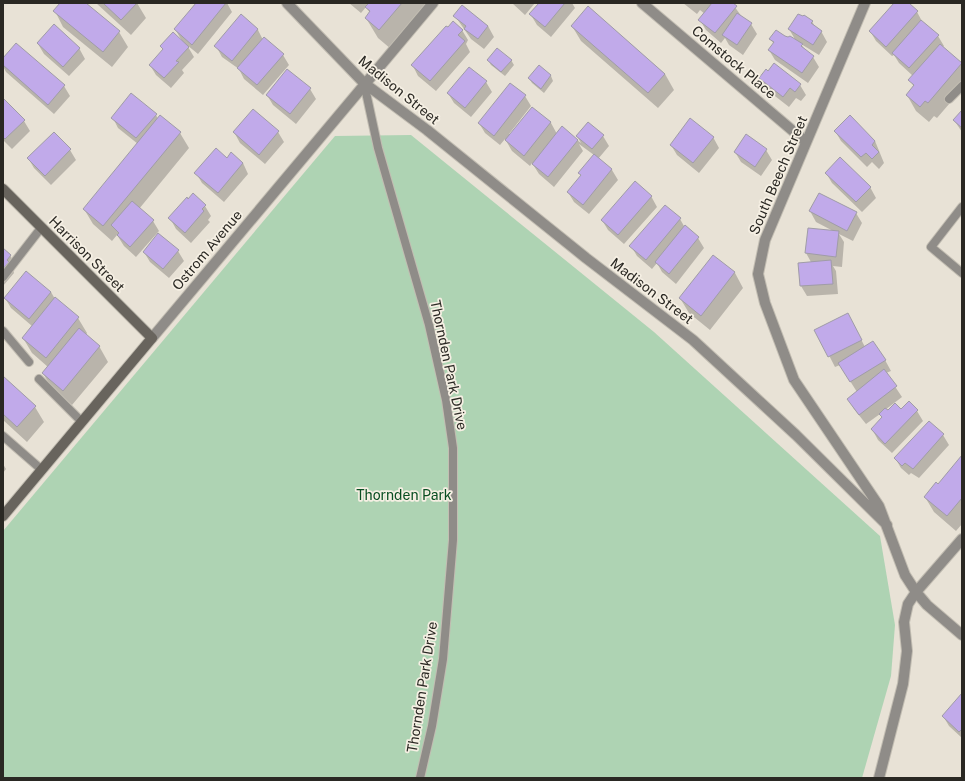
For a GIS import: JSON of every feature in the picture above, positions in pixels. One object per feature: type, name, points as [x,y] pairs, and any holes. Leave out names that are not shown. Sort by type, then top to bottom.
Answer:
[{"type":"street","name":"Madison Street","points":[[287,3],[364,83],[427,130],[586,258],[692,340],[796,435],[887,525],[905,575],[916,592],[927,605],[962,635]]},
{"type":"street","name":"Ostrom Avenue","points":[[3,516],[364,83],[433,3]]},
{"type":"street","name":"Comstock Place","points":[[642,3],[806,142]]},
{"type":"street","name":"South Beech Street","points":[[865,3],[765,240],[758,274],[765,303],[794,380],[879,506],[887,525]]},
{"type":"street","name":"Harrison Street","points":[[3,189],[152,338]]},
{"type":"street","points":[[879,778],[903,684],[907,650],[904,622],[908,604],[916,592],[962,539]]},
{"type":"lane","name":"Thornden Park Drive","points":[[364,83],[378,148],[429,325],[446,400],[453,448],[453,540],[443,659],[432,726],[420,778]]},
{"type":"lane","points":[[949,99],[962,86]]},
{"type":"lane","points":[[962,207],[931,247],[962,273]]},
{"type":"lane","points":[[3,277],[41,228]]},
{"type":"lane","points":[[3,331],[28,362]]},
{"type":"lane","points":[[39,379],[82,422]]},
{"type":"lane","points":[[3,436],[42,470]]},
{"type":"green space","name":"Thornden Park","points":[[411,135],[654,332],[880,536],[895,625],[891,676],[862,778],[3,778],[3,531],[335,136]]},
{"type":"building","points":[[60,3],[86,3],[120,31],[103,52],[53,11]]},
{"type":"building","points":[[103,3],[137,3],[121,20]]},
{"type":"building","points":[[196,3],[226,3],[192,45],[174,29]]},
{"type":"building","points":[[369,3],[402,3],[379,30],[365,18],[370,11],[365,7]]},
{"type":"building","points":[[539,3],[565,3],[545,27],[529,14]]},
{"type":"building","points":[[712,3],[733,3],[737,6],[715,33],[698,20]]},
{"type":"building","points":[[894,3],[909,3],[918,11],[886,47],[869,31]]},
{"type":"building","points":[[462,5],[488,26],[478,39],[464,29],[466,26],[453,16]]},
{"type":"building","points":[[588,6],[665,74],[648,93],[571,26]]},
{"type":"building","points":[[737,13],[752,23],[737,45],[722,35]]},
{"type":"building","points":[[241,14],[258,29],[232,61],[214,46]]},
{"type":"building","points":[[798,14],[804,15],[813,21],[811,23],[822,31],[813,45],[788,29]]},
{"type":"building","points":[[921,20],[939,35],[909,68],[892,53]]},
{"type":"building","points":[[453,21],[463,30],[458,35],[465,41],[430,81],[411,65],[446,26],[448,27]]},
{"type":"building","points":[[54,24],[80,48],[63,67],[37,43]]},
{"type":"building","points":[[776,30],[803,44],[801,46],[814,56],[802,73],[768,50],[774,42],[769,39]]},
{"type":"building","points":[[173,32],[189,47],[176,61],[179,62],[164,78],[149,65],[163,49],[160,46]]},
{"type":"building","points":[[264,37],[284,54],[257,85],[237,68]]},
{"type":"building","points":[[16,43],[65,85],[48,105],[3,65],[3,58]]},
{"type":"building","points":[[940,44],[962,63],[928,103],[925,101],[920,107],[906,95],[914,85],[908,80]]},
{"type":"building","points":[[497,48],[512,60],[501,72],[487,60]]},
{"type":"building","points":[[774,63],[801,84],[795,92],[790,88],[783,97],[759,78],[766,69],[768,71]]},
{"type":"building","points":[[539,65],[551,75],[541,89],[528,78]]},
{"type":"building","points":[[469,67],[487,81],[465,108],[447,93]]},
{"type":"building","points":[[287,69],[311,88],[290,114],[266,95]]},
{"type":"building","points":[[510,83],[526,95],[494,136],[478,123]]},
{"type":"building","points":[[131,93],[157,114],[136,138],[111,118]]},
{"type":"building","points":[[3,98],[25,120],[5,139],[3,137]]},
{"type":"building","points":[[532,107],[551,122],[524,156],[505,140]]},
{"type":"building","points":[[253,109],[279,131],[259,155],[233,132]]},
{"type":"building","points":[[962,110],[962,128],[953,120]]},
{"type":"building","points":[[160,115],[181,132],[103,226],[83,209]]},
{"type":"building","points":[[850,115],[875,141],[872,145],[879,152],[872,159],[866,153],[861,157],[834,131]]},
{"type":"building","points":[[690,118],[714,137],[693,163],[670,145]]},
{"type":"building","points":[[588,122],[604,135],[592,149],[576,136]]},
{"type":"building","points":[[562,126],[578,140],[548,177],[532,164]]},
{"type":"building","points":[[54,132],[71,149],[45,176],[27,158]]},
{"type":"building","points":[[746,134],[767,149],[755,167],[734,152]]},
{"type":"building","points":[[216,148],[227,158],[231,152],[243,163],[218,193],[194,173]]},
{"type":"building","points":[[594,154],[612,169],[583,205],[567,192],[581,175],[578,173]]},
{"type":"building","points":[[840,157],[871,187],[856,202],[825,173]]},
{"type":"building","points":[[635,181],[652,196],[618,235],[601,220]]},
{"type":"building","points":[[193,193],[206,205],[202,209],[204,211],[185,233],[168,218],[187,197],[188,199]]},
{"type":"building","points":[[819,193],[857,212],[847,231],[809,211]]},
{"type":"building","points":[[132,201],[154,220],[130,247],[117,235],[119,233],[111,225]]},
{"type":"building","points":[[665,205],[681,218],[646,260],[629,246]]},
{"type":"building","points":[[685,225],[699,237],[669,274],[655,262]]},
{"type":"building","points":[[808,228],[839,231],[836,257],[805,253]]},
{"type":"building","points":[[158,233],[179,250],[163,269],[143,252]]},
{"type":"building","points":[[3,248],[11,255],[7,260],[9,262],[3,269]]},
{"type":"building","points":[[713,255],[735,272],[701,316],[679,298]]},
{"type":"building","points":[[831,260],[833,284],[800,286],[798,263]]},
{"type":"building","points":[[26,271],[51,292],[29,319],[4,298]]},
{"type":"building","points":[[55,297],[79,317],[46,358],[22,338]]},
{"type":"building","points":[[848,313],[862,340],[828,357],[814,330]]},
{"type":"building","points":[[79,328],[100,346],[63,391],[42,373]]},
{"type":"building","points":[[873,341],[886,360],[850,382],[838,363]]},
{"type":"building","points":[[884,369],[897,386],[859,415],[847,399]]},
{"type":"building","points":[[3,376],[36,406],[17,427],[3,414]]},
{"type":"building","points":[[909,401],[918,410],[885,444],[871,429],[882,417],[879,414],[885,408],[888,410],[895,403],[901,409]]},
{"type":"building","points":[[929,421],[944,434],[913,469],[905,463],[902,466],[894,458]]},
{"type":"building","points":[[962,455],[962,498],[947,516],[924,497],[936,482],[938,484]]},
{"type":"building","points":[[962,693],[962,729],[959,732],[942,716]]}]
